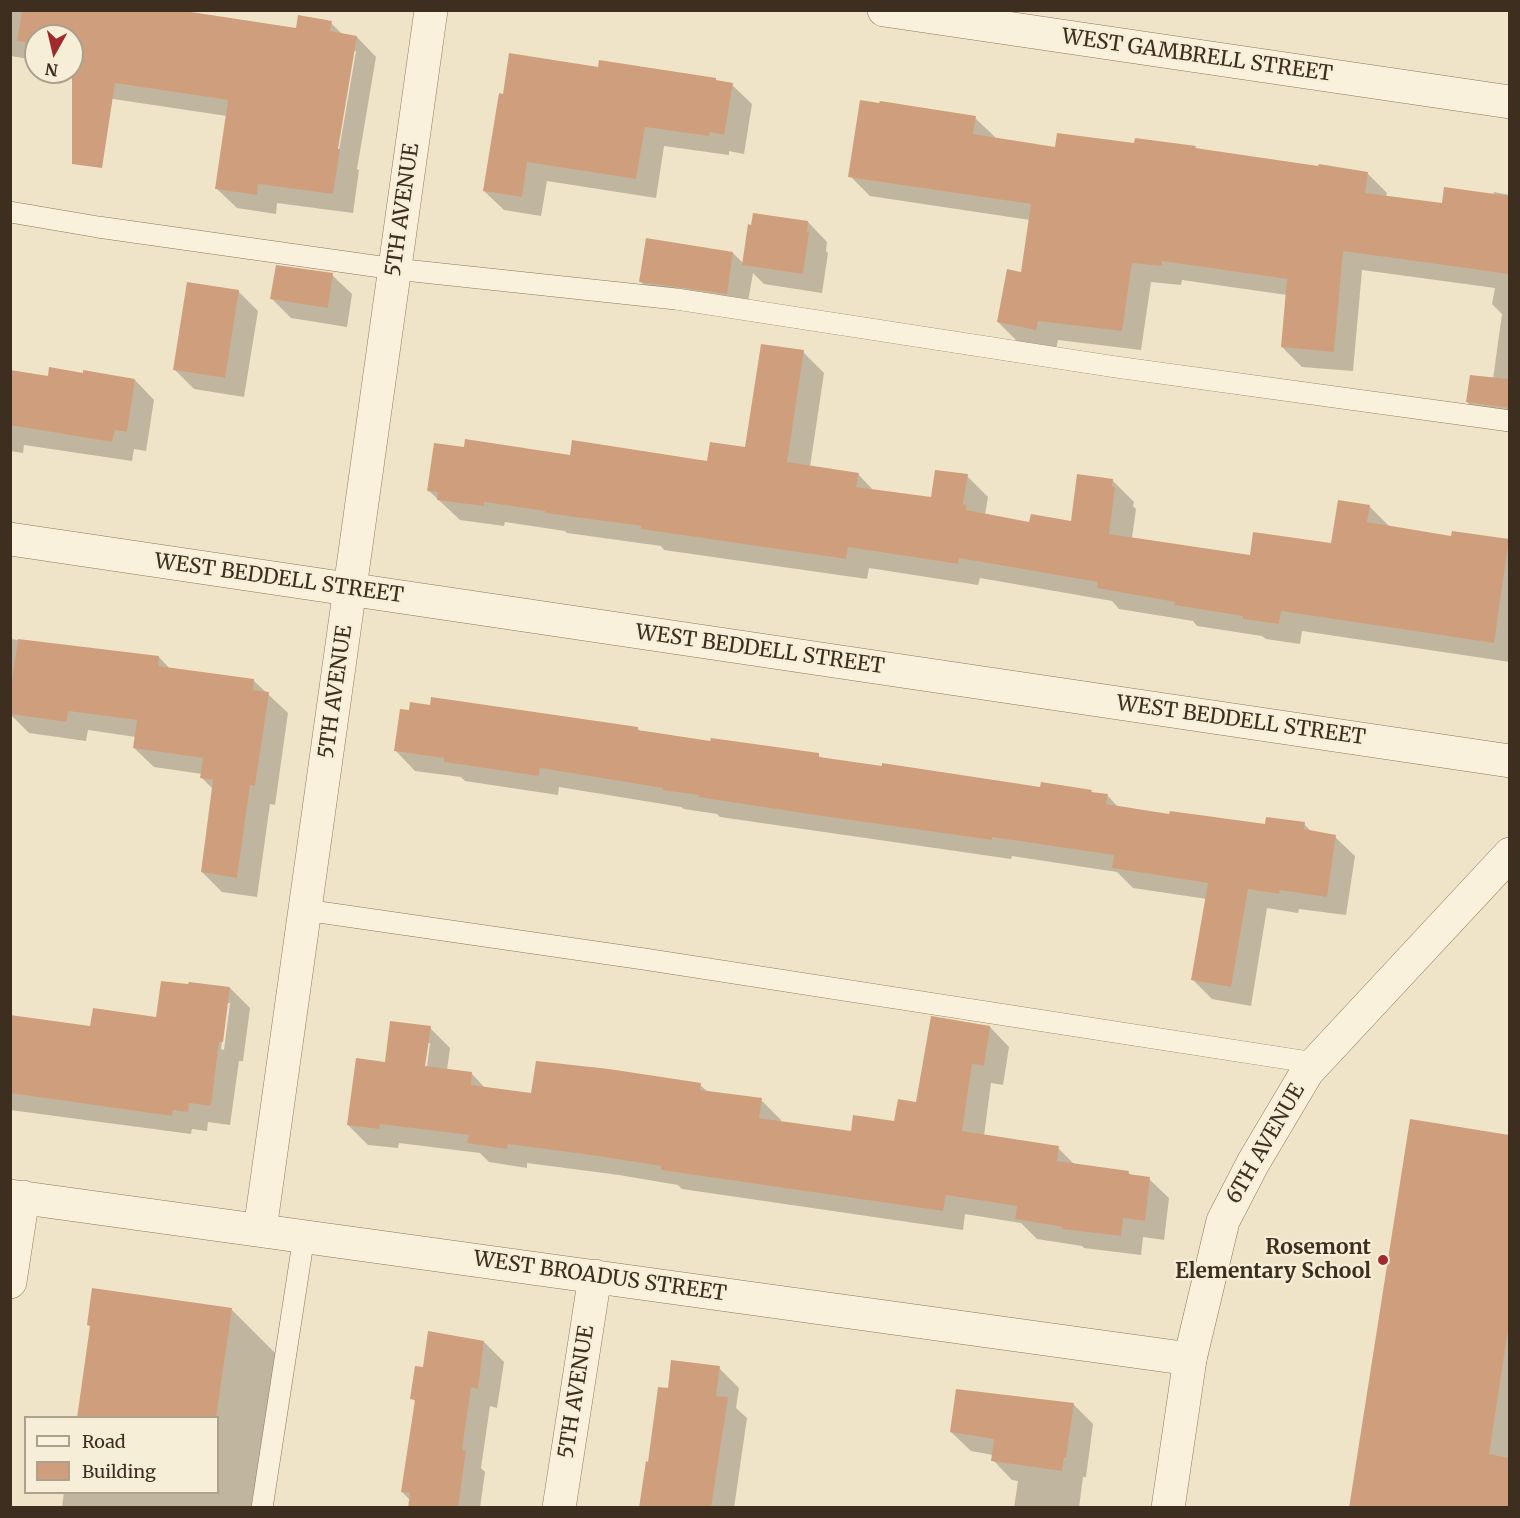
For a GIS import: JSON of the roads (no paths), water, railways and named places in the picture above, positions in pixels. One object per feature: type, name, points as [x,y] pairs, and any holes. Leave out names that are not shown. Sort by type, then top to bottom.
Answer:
[{"type":"street","name":"5TH AVENUE","points":[[260,1230],[431,10]]},
{"type":"street","name":"WEST GAMBRELL STREET","points":[[884,10],[1509,102]]},
{"type":"street","name":"WEST BEDDELL STREET","points":[[10,539],[1509,761]]},
{"type":"street","name":"6TH AVENUE","points":[[1168,1508],[1190,1359],[1224,1221],[1253,1163],[1307,1072],[1509,855]]},
{"type":"street","name":"WEST BROADUS STREET","points":[[17,1196],[1190,1359]]},
{"type":"street","points":[[10,1282],[17,1196]]},
{"type":"street","name":"5TH AVENUE","points":[[559,1508],[595,1276]]},
{"type":"lane","points":[[10,212],[98,227],[395,269],[676,299],[1116,367],[1509,422]]},
{"type":"lane","points":[[305,910],[644,959],[1316,1063]]},
{"type":"lane","points":[[262,1508],[304,1236]]},
{"type":"place","name":"Rosemont Elementary School","points":[[1383,1260]]}]
